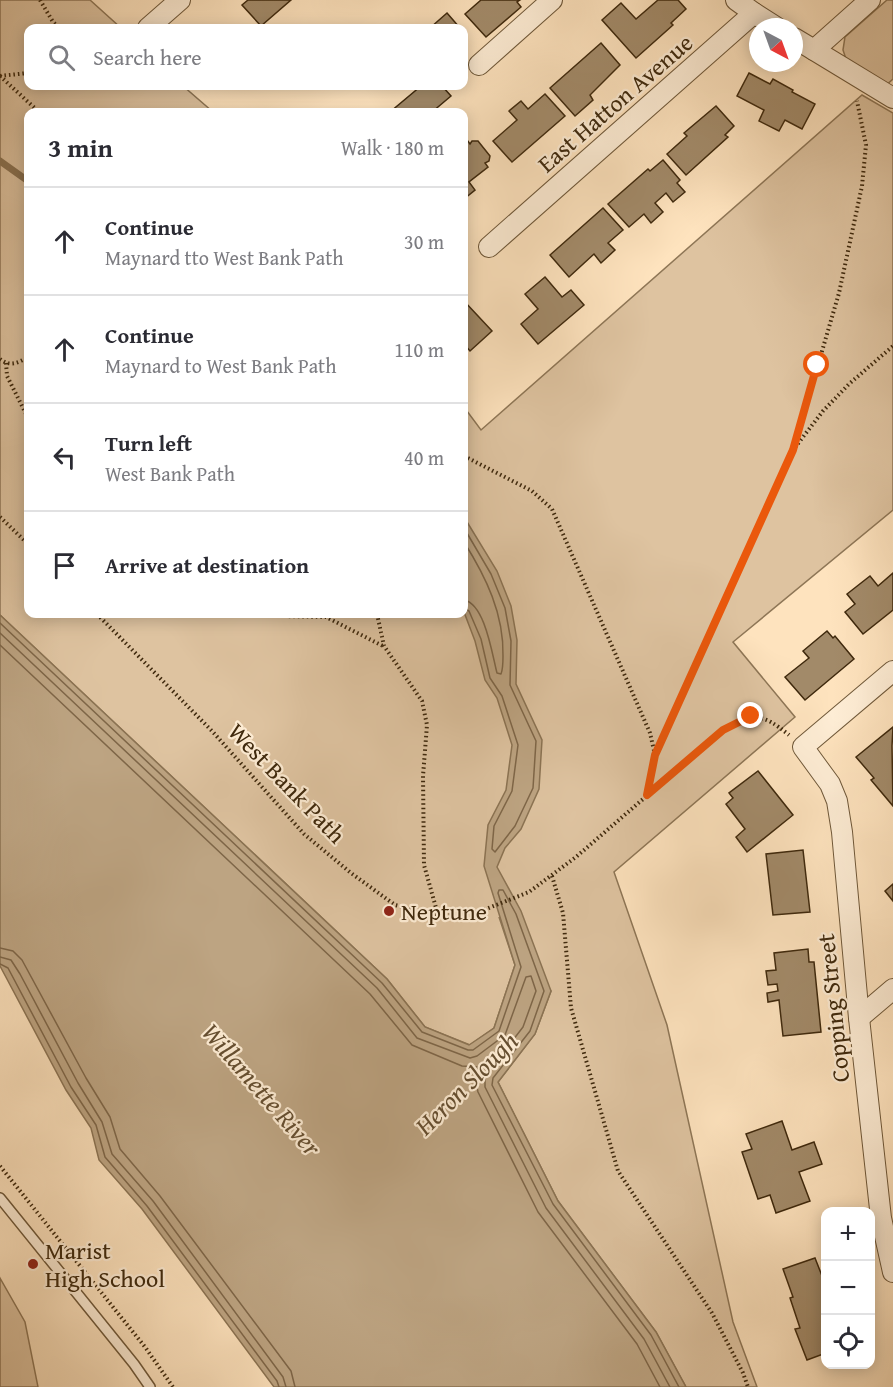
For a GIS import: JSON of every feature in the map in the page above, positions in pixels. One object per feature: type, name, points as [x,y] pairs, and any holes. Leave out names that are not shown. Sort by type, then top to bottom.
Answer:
[{"type":"street","points":[[153,24],[180,0]]},
{"type":"street","points":[[479,65],[552,0]]},
{"type":"street","points":[[736,0],[762,18]]},
{"type":"street","points":[[814,50],[870,0]]},
{"type":"street","name":"East Hatton Avenue","points":[[489,248],[754,13]]},
{"type":"street","points":[[803,43],[893,98]]},
{"type":"street","points":[[803,747],[893,671]]},
{"type":"street","name":"Copping Street","points":[[803,747],[830,784],[837,801],[881,1218],[893,1272]]},
{"type":"street","points":[[859,1018],[893,989]]},
{"type":"lane","points":[[0,1198],[150,1387]]},
{"type":"path","points":[[40,0],[55,24]]},
{"type":"path","points":[[647,795],[655,755],[793,450],[839,293],[862,186],[866,145],[861,113],[848,71]]},
{"type":"path","points":[[0,76],[24,73]]},
{"type":"path","points":[[0,76],[35,108]]},
{"type":"path","points":[[793,450],[823,411],[849,384],[893,346]]},
{"type":"path","points":[[0,359],[6,363],[16,363],[24,359]]},
{"type":"path","points":[[6,363],[7,376],[24,410]]},
{"type":"path","points":[[468,458],[532,491],[552,509],[650,733],[655,755]]},
{"type":"path","points":[[0,516],[24,540]]},
{"type":"path","name":"West Bank Path","points":[[101,618],[212,731],[304,834],[351,873],[395,905],[438,915],[459,915],[481,911],[529,892],[552,876],[723,730],[751,716],[772,720],[803,747]]},
{"type":"path","points":[[328,618],[384,646]]},
{"type":"path","points":[[378,618],[384,646],[422,701],[426,725],[424,865],[438,915]]},
{"type":"path","points":[[552,876],[563,913],[571,1008],[618,1171],[712,1313],[748,1387]]},
{"type":"path","points":[[0,1166],[149,1353],[173,1387]]},
{"type":"shaded area","points":[[0,0],[90,0],[117,24],[24,24],[24,90],[188,90],[208,108],[24,108],[24,618],[468,618],[468,412],[481,430],[862,95],[893,113],[893,510],[733,642],[795,717],[614,872],[667,1025],[733,1322],[757,1387],[686,1387],[656,1332],[558,1201],[498,1082],[535,1034],[551,991],[499,917],[515,965],[494,1028],[470,1045],[425,1027],[387,979],[0,615]]},
{"type":"shaded area","points":[[887,0],[893,0],[893,79],[884,87],[847,62],[843,50],[845,37]]},
{"type":"shaded area","points":[[0,1278],[25,1322],[38,1387],[0,1387]]},
{"type":"water","points":[[468,524],[497,571],[511,606],[517,640],[516,684],[542,740],[539,789],[521,829],[505,848],[497,867],[521,911],[551,991],[535,1034],[498,1082],[558,1201],[656,1332],[686,1387],[274,1387],[142,1209],[99,1160],[91,1128],[66,1090],[0,966],[0,615],[387,979],[425,1027],[469,1045],[494,1028],[515,965],[484,866],[488,825],[506,790],[512,745],[497,698],[485,680],[466,618]]},
{"type":"building","points":[[248,0],[291,0],[263,24],[259,24],[242,5]]},
{"type":"building","points":[[481,0],[520,0],[517,2],[521,7],[486,37],[465,14]]},
{"type":"building","points":[[658,0],[678,0],[686,9],[671,23],[673,25],[636,58],[602,20],[621,3],[636,19]]},
{"type":"building","points":[[447,13],[457,24],[435,24]]},
{"type":"building","points":[[601,43],[620,65],[590,95],[593,100],[575,116],[550,88]]},
{"type":"building","points":[[749,73],[770,84],[773,79],[815,104],[802,129],[785,120],[779,131],[759,121],[764,110],[737,96]]},
{"type":"building","points":[[416,90],[446,90],[451,96],[437,108],[395,108]]},
{"type":"building","points":[[545,94],[565,116],[512,162],[493,141],[517,120],[509,111],[521,101],[528,109]]},
{"type":"building","points":[[716,106],[734,126],[725,135],[728,137],[686,175],[667,154],[687,136],[684,133]]},
{"type":"building","points":[[468,141],[470,144],[472,141],[478,141],[490,156],[489,161],[485,163],[488,167],[469,182],[475,190],[468,196]]},
{"type":"building","points":[[663,160],[680,180],[677,183],[685,192],[673,202],[666,193],[655,203],[663,212],[651,223],[644,214],[629,227],[608,204],[648,169],[650,171]]},
{"type":"building","points":[[603,208],[623,230],[608,243],[615,250],[601,263],[594,254],[569,277],[550,255]]},
{"type":"building","points":[[545,277],[562,297],[571,290],[584,305],[538,344],[521,324],[538,309],[525,294]]},
{"type":"building","points":[[468,305],[492,331],[470,351],[468,349]]},
{"type":"building","points":[[893,573],[893,610],[863,634],[845,612],[855,604],[847,594],[870,576],[878,586]]},
{"type":"building","points":[[827,631],[833,638],[835,636],[854,659],[805,700],[785,677],[809,658],[803,651]]},
{"type":"building","points":[[893,727],[893,806],[871,780],[874,778],[856,757]]},
{"type":"building","points":[[758,771],[793,815],[747,852],[736,837],[745,829],[726,804],[733,798],[729,793]]},
{"type":"building","points":[[803,850],[810,912],[773,915],[766,854]]},
{"type":"building","points":[[893,884],[893,901],[885,891]]},
{"type":"building","points":[[808,949],[809,962],[814,962],[821,1032],[783,1036],[779,1000],[768,1002],[767,993],[778,991],[777,984],[768,985],[766,971],[776,970],[774,953]]},
{"type":"building","points":[[782,1121],[792,1150],[814,1142],[822,1164],[799,1172],[810,1201],[776,1213],[770,1195],[758,1199],[742,1152],[752,1149],[746,1134]]},
{"type":"building","points":[[815,1258],[821,1273],[821,1355],[807,1360],[795,1329],[800,1328],[790,1298],[793,1297],[783,1269]]},
{"type":"waterway","points":[[0,161],[24,178]]},
{"type":"place","name":"Neptune","points":[[389,911]]},
{"type":"place","name":"Marist High School","points":[[33,1264]]},
{"type":"route","points":[[751,716],[723,730],[647,795],[655,755],[793,450],[817,365]]},
{"type":"water label","name":"Heron Slough","points":[[466,1083]]},
{"type":"water label","name":"Willamette River","points":[[262,1089]]}]
